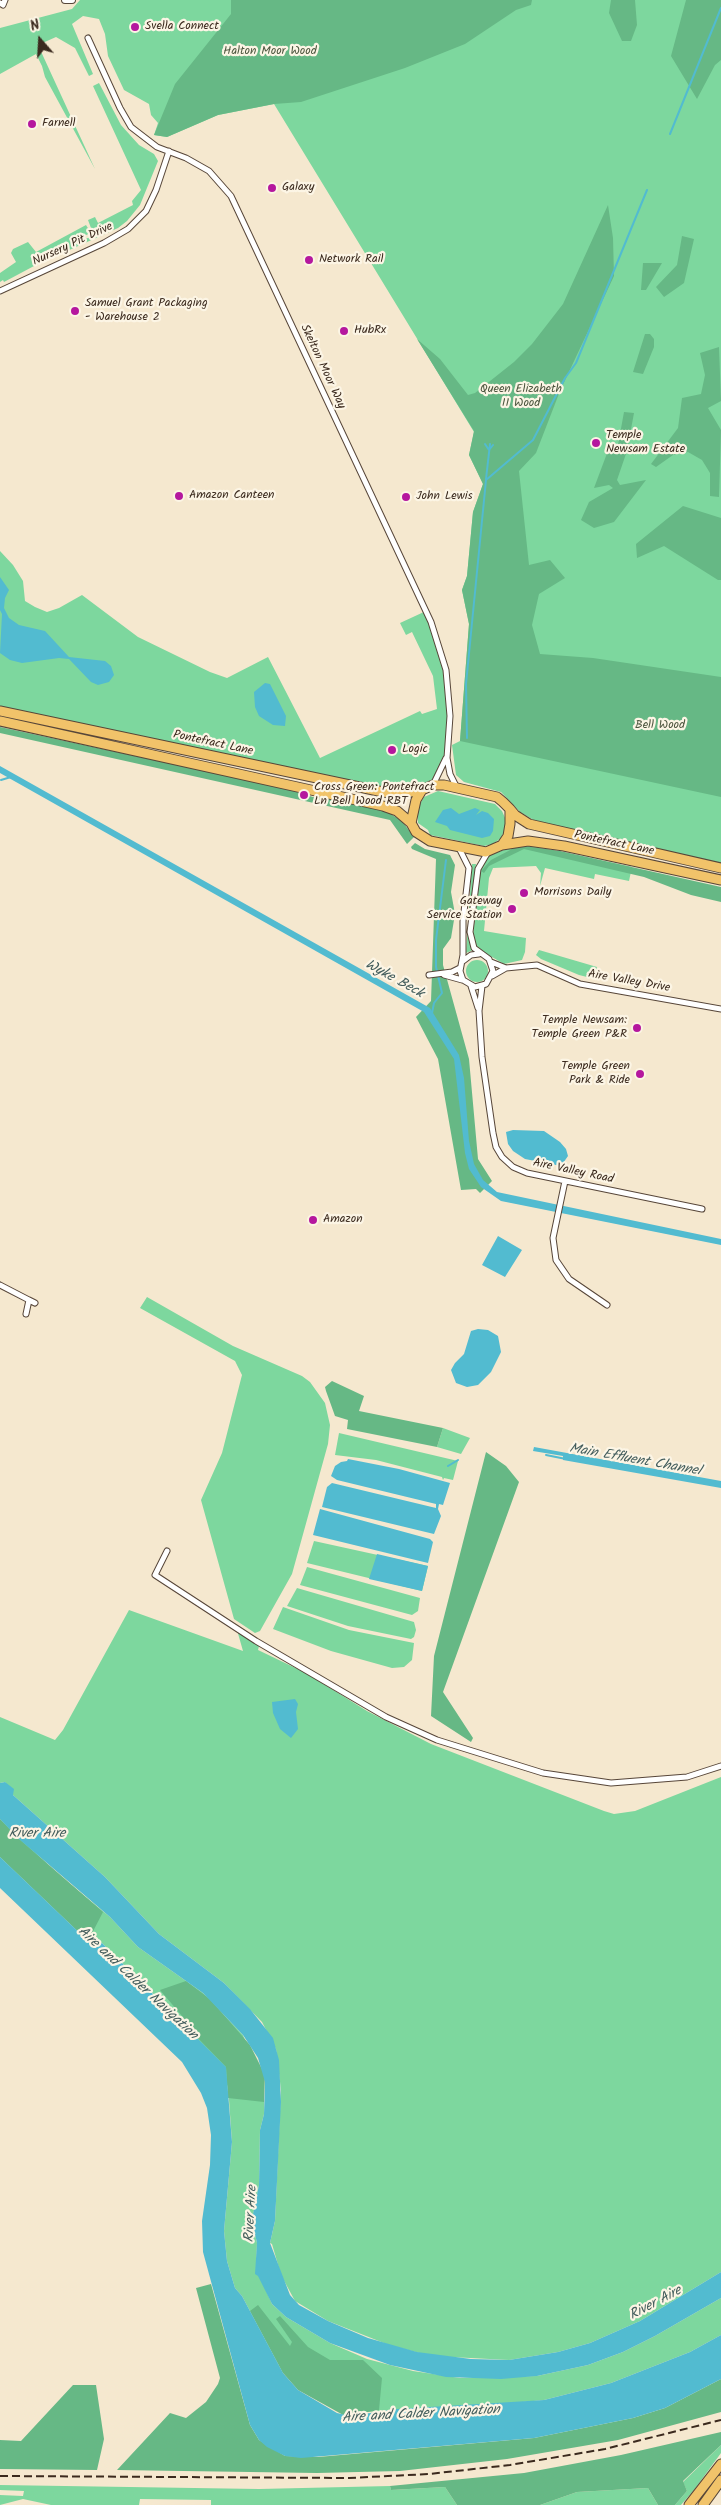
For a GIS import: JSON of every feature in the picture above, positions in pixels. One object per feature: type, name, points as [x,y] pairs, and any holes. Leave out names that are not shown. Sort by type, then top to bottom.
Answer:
[{"type":"highway","name":"Pontefract Lane","points":[[0,711],[382,792],[399,794],[422,790]]},
{"type":"highway","name":"Pontefract Lane","points":[[0,722],[383,806],[397,812],[411,823]]},
{"type":"highway","points":[[433,785],[497,797],[510,809],[510,824],[502,846],[488,852],[458,847],[422,837],[411,823],[416,800],[422,790],[433,785]]},
{"type":"highway","name":"Pontefract Lane","points":[[510,809],[529,824],[721,868]]},
{"type":"highway","name":"Pontefract Lane","points":[[502,846],[528,841],[564,846],[721,880]]},
{"type":"highway","points":[[689,2505],[721,2464]]},
{"type":"highway","points":[[703,2505],[721,2480]]},
{"type":"street","points":[[0,3],[3,4],[6,0]]},
{"type":"street","name":"Skelton Moor Way","points":[[88,38],[128,122],[148,141],[209,171],[231,196],[426,611],[446,670],[450,716],[447,758],[450,774],[457,788]]},
{"type":"street","name":"Nursery Pit Drive","points":[[0,291],[104,243],[128,229],[146,211],[156,190],[169,151]]},
{"type":"street","name":"Skelton Moor Way","points":[[433,785],[447,758]]},
{"type":"street","points":[[458,847],[465,856],[469,868],[461,966],[463,980]]},
{"type":"street","points":[[442,974],[463,980],[471,986],[482,986],[492,976],[491,962],[479,954],[471,942],[470,932],[478,869],[488,852]]},
{"type":"street","points":[[429,975],[442,974],[461,966],[467,957],[479,954]]},
{"type":"street","name":"Aire Valley Drive","points":[[491,962],[506,968],[537,966],[580,984],[721,1008]]},
{"type":"street","name":"Aire Valley Drive","points":[[492,976],[506,968]]},
{"type":"street","name":"Aire Valley Road","points":[[471,986],[479,1011]]},
{"type":"street","name":"Aire Valley Road","points":[[482,986],[479,1011],[482,1057],[496,1147],[513,1167],[527,1173],[702,1209]]},
{"type":"street","points":[[565,1180],[555,1226],[553,1250],[561,1270],[570,1279],[607,1305]]},
{"type":"street","points":[[0,1285],[35,1303]]},
{"type":"street","points":[[26,1314],[29,1300]]},
{"type":"street","points":[[167,1551],[155,1575],[256,1641],[386,1717],[437,1740],[544,1773],[611,1783],[687,1777],[721,1766]]},
{"type":"green space","name":"Temple Newsam Estate","points":[[80,0],[721,0],[721,864],[537,822],[520,812],[501,792],[464,782],[456,775],[452,745],[460,741],[469,624],[462,590],[467,576],[473,512],[483,484],[469,455],[474,432],[274,104],[218,115],[167,137],[154,135],[158,123],[151,115],[149,104],[124,90],[108,56],[105,34],[99,19],[83,16],[72,24],[93,74],[89,76],[75,48],[56,37],[38,45],[95,169],[45,77],[36,54],[0,74],[0,28],[72,9]]},
{"type":"green space","name":"Halton Moor Wood","points":[[231,0],[532,0],[531,5],[516,10],[465,44],[405,68],[301,102],[274,104],[218,115],[167,137],[154,135],[175,84],[231,14]]},
{"type":"green space","points":[[611,0],[635,0],[637,25],[631,41],[622,41],[609,13]]},
{"type":"green space","points":[[686,0],[721,0],[721,60],[715,65],[697,99],[671,56]]},
{"type":"green space","points":[[99,83],[121,125],[139,145],[154,154],[158,161],[140,205],[127,221],[118,228],[34,266],[4,282],[3,280],[0,282],[0,273],[16,262],[11,253],[13,249],[28,242],[36,252],[86,225],[91,233],[74,240],[75,242],[94,236],[88,220],[95,217],[98,223],[133,205],[132,201],[141,190],[93,86]]},
{"type":"green space","name":"Bell Wood","points":[[608,205],[613,238],[614,276],[560,391],[536,453],[519,471],[529,565],[550,560],[565,578],[539,594],[532,625],[540,654],[593,658],[721,677],[721,797],[460,741],[469,624],[462,590],[467,576],[473,512],[483,484],[469,455],[474,431],[417,339],[440,359],[468,395],[475,393],[514,362],[532,344],[563,304]]},
{"type":"green space","points":[[682,236],[694,239],[684,283],[664,297],[656,287],[677,265]]},
{"type":"green space","points":[[643,263],[662,263],[646,290],[641,290]]},
{"type":"green space","points":[[645,334],[650,334],[654,339],[654,347],[643,374],[633,372]]},
{"type":"green space","points":[[719,347],[721,401],[708,408],[721,430],[719,497],[710,496],[710,473],[702,460],[688,452],[673,455],[656,467],[651,464],[678,428],[682,398],[701,394],[705,375],[700,353]]},
{"type":"green space","points":[[624,412],[634,413],[627,451],[617,480],[620,485],[646,480],[614,522],[594,528],[581,520],[589,502],[613,488],[609,485],[594,488],[609,448],[618,445]]},
{"type":"green space","points":[[683,506],[721,518],[721,580],[718,580],[664,546],[637,558],[636,544]]},
{"type":"green space","points":[[0,551],[13,565],[23,581],[25,601],[47,612],[59,608],[82,595],[138,637],[210,672],[227,678],[268,657],[320,758],[420,711],[422,714],[437,709],[433,676],[412,632],[406,635],[400,623],[426,611],[438,641],[448,691],[447,758],[433,785],[399,794],[0,711]]},
{"type":"green space","points":[[0,727],[284,788],[313,797],[327,798],[386,811],[402,821],[414,837],[407,844],[390,820],[0,733]]},
{"type":"green space","points":[[438,791],[495,804],[502,811],[506,820],[501,838],[493,844],[484,846],[430,835],[428,830],[418,823],[417,809],[424,797]]},
{"type":"green space","points":[[415,843],[425,849],[450,855],[455,865],[451,892],[455,914],[451,938],[443,949],[443,965],[469,1059],[478,1159],[492,1181],[480,1193],[476,1189],[461,1190],[438,1059],[416,1017],[431,1001],[436,859],[412,849],[411,847]]},
{"type":"green space","points":[[528,845],[632,867],[629,881],[595,874],[594,879],[545,868],[540,886],[541,873],[536,866],[493,868],[489,878],[484,931],[526,938],[525,952],[522,960],[504,964],[480,950],[476,946],[473,935],[480,871],[488,856],[514,846]]},
{"type":"green space","points":[[523,846],[560,851],[721,887],[721,902],[691,895],[644,877],[524,849],[489,866],[484,873],[481,871],[491,860],[514,848]]},
{"type":"green space","points":[[472,864],[476,864],[468,935],[473,950],[466,953]]},
{"type":"green space","points":[[539,950],[597,967],[594,976],[591,978],[579,975],[541,959],[536,955]]},
{"type":"green space","points":[[477,960],[485,963],[488,971],[485,979],[477,982],[469,979],[466,971],[469,963]]},
{"type":"green space","points":[[147,1297],[233,1346],[302,1376],[310,1382],[325,1403],[330,1425],[328,1444],[292,1574],[260,1631],[255,1633],[234,1619],[201,1500],[222,1453],[242,1375],[235,1361],[140,1308]]},
{"type":"green space","points":[[332,1381],[364,1396],[359,1411],[443,1428],[437,1447],[347,1429],[348,1420],[335,1416],[326,1391],[325,1387]]},
{"type":"green space","points":[[443,1428],[470,1438],[461,1454],[437,1447]]},
{"type":"green space","points":[[339,1433],[458,1461],[453,1480],[444,1478],[443,1480],[442,1477],[376,1460],[335,1455]]},
{"type":"green space","points":[[486,1452],[506,1466],[519,1482],[443,1692],[473,1738],[471,1742],[431,1716],[434,1656]]},
{"type":"green space","points":[[314,1541],[428,1566],[422,1591],[307,1563]]},
{"type":"green space","points":[[307,1567],[420,1598],[418,1611],[412,1615],[300,1585]]},
{"type":"green space","points":[[297,1588],[414,1622],[416,1630],[414,1637],[411,1639],[348,1626],[287,1606]]},
{"type":"green space","points":[[283,1607],[349,1630],[414,1643],[412,1660],[404,1667],[392,1668],[331,1651],[273,1629]]},
{"type":"green space","points":[[129,1610],[243,1651],[237,1630],[259,1646],[258,1650],[306,1673],[367,1711],[431,1744],[614,1814],[635,1811],[721,1777],[721,2272],[640,2321],[590,2343],[558,2352],[509,2360],[431,2356],[389,2345],[328,2321],[295,2301],[281,2275],[272,2244],[270,2243],[275,2221],[281,2090],[276,2049],[262,2022],[224,1983],[159,1934],[105,1877],[13,1795],[5,1782],[0,1783],[0,1717],[55,1740],[63,1730]]},
{"type":"green space","points":[[0,1819],[59,1875],[110,1917],[138,1947],[203,1993],[243,2035],[264,2091],[264,2114],[260,2130],[259,2185],[253,2215],[257,2243],[256,2268],[272,2304],[286,2317],[330,2343],[367,2359],[413,2371],[460,2378],[537,2376],[588,2365],[623,2352],[655,2336],[721,2298],[721,2335],[690,2352],[611,2383],[544,2400],[512,2403],[364,2412],[283,2373],[242,2296],[235,2288],[227,2261],[224,2231],[232,2142],[228,2086],[191,2031],[102,1943],[88,1941],[0,1857]]},
{"type":"green space","points":[[0,1819],[19,1839],[103,1912],[88,1941],[0,1857]]},
{"type":"green space","points":[[186,1981],[210,1999],[250,2045],[265,2075],[264,2102],[228,2098],[226,2067],[191,2031],[188,2023],[160,1990]]},
{"type":"green space","points":[[211,2284],[250,2425],[259,2440],[285,2456],[318,2457],[534,2438],[633,2418],[665,2408],[721,2379],[721,2412],[618,2440],[507,2459],[400,2471],[317,2473],[117,2470],[170,2413],[186,2418],[206,2402],[218,2384],[220,2378],[196,2288]]},
{"type":"green space","points":[[258,2305],[290,2346],[292,2342],[276,2319],[280,2316],[308,2347],[330,2360],[363,2360],[382,2378],[379,2410],[345,2416],[298,2390],[283,2373],[250,2311]]},
{"type":"green space","points":[[73,2385],[96,2385],[104,2439],[97,2470],[0,2469],[0,2440],[21,2441]]},
{"type":"green space","points":[[721,2432],[721,2445],[683,2481],[687,2491],[675,2505],[658,2505],[648,2488],[577,2492],[540,2505],[457,2505],[445,2487],[391,2490],[390,2486],[524,2473],[621,2455]]},
{"type":"green space","points":[[721,2445],[721,2453],[694,2490],[681,2505],[675,2505],[687,2491],[683,2482]]},
{"type":"green space","points":[[0,2485],[259,2489],[390,2486],[391,2490],[445,2487],[457,2505],[211,2505],[211,2500],[140,2499],[139,2505],[51,2505],[23,2499],[0,2505],[0,2495],[23,2496],[24,2491],[0,2490]]},
{"type":"green space","points":[[648,2488],[658,2505],[540,2505],[577,2492]]},
{"type":"water","points":[[0,577],[9,590],[5,598],[4,608],[9,618],[19,625],[45,631],[69,657],[105,661],[111,666],[114,675],[109,682],[98,685],[91,682],[69,659],[59,658],[22,663],[10,660],[0,653],[2,614],[0,610]]},
{"type":"water","points":[[265,683],[270,684],[286,716],[285,726],[273,725],[259,716],[255,707],[254,692]]},
{"type":"water","points":[[0,766],[430,1008],[459,1055],[464,1078],[469,1141],[474,1164],[483,1180],[497,1192],[721,1239],[721,1245],[501,1201],[481,1187],[469,1169],[465,1153],[454,1059],[424,1012],[0,773]]},
{"type":"water","points":[[451,808],[459,814],[475,808],[480,810],[476,815],[482,811],[488,813],[494,819],[493,831],[490,836],[482,838],[450,830],[447,826],[435,822],[443,810]]},
{"type":"water","points":[[513,1130],[544,1131],[560,1142],[566,1149],[568,1156],[561,1166],[525,1159],[513,1151],[508,1144],[506,1132]]},
{"type":"water","points":[[498,1236],[522,1250],[505,1277],[482,1265]]},
{"type":"water","points":[[478,1329],[488,1330],[498,1336],[501,1352],[491,1372],[478,1385],[467,1387],[456,1383],[451,1370],[464,1354],[471,1331]]},
{"type":"water","points":[[534,1447],[721,1481],[721,1488],[563,1460],[563,1456],[533,1451]]},
{"type":"water","points":[[348,1459],[399,1469],[450,1483],[443,1505],[439,1504],[438,1509],[441,1516],[434,1534],[322,1507],[327,1487],[332,1483],[436,1508],[436,1504],[337,1480],[331,1476],[335,1466]]},
{"type":"water","points":[[320,1509],[430,1539],[433,1542],[428,1563],[313,1535]]},
{"type":"water","points":[[377,1554],[428,1566],[422,1591],[369,1579]]},
{"type":"water","points":[[295,1699],[298,1704],[296,1712],[298,1729],[291,1738],[280,1729],[273,1713],[272,1702]]},
{"type":"water","name":"River Aire","points":[[5,1782],[14,1789],[13,1795],[105,1877],[159,1934],[224,1983],[250,2009],[273,2038],[279,2060],[281,2102],[275,2221],[270,2243],[290,2295],[299,2305],[328,2321],[368,2338],[417,2352],[471,2359],[509,2360],[558,2352],[590,2343],[640,2321],[721,2272],[721,2298],[655,2336],[623,2352],[588,2365],[537,2376],[501,2379],[446,2377],[390,2365],[330,2343],[286,2317],[272,2304],[258,2276],[255,2274],[257,2243],[253,2214],[259,2185],[260,2130],[264,2114],[265,2082],[258,2058],[243,2035],[203,1993],[138,1947],[110,1917],[19,1839],[0,1819],[0,1783]]},
{"type":"water","name":"Aire and Calder Navigation","points":[[0,1857],[88,1941],[102,1943],[226,2067],[232,2142],[224,2231],[227,2261],[235,2288],[242,2296],[283,2373],[298,2390],[337,2413],[350,2416],[397,2409],[544,2400],[611,2383],[690,2352],[721,2335],[721,2379],[665,2408],[633,2418],[534,2438],[301,2458],[285,2456],[267,2447],[259,2440],[250,2425],[203,2252],[202,2221],[210,2165],[211,2135],[207,2108],[201,2093],[182,2062],[0,1888]]},
{"type":"waterway","points":[[670,134],[721,8]]},
{"type":"waterway","points":[[467,738],[466,684],[486,480],[533,440],[565,378],[576,363],[647,190]]},
{"type":"waterway","points":[[485,444],[489,450],[493,445]]},
{"type":"waterway","points":[[486,479],[490,444]]},
{"type":"waterway","points":[[1,780],[11,777]]},
{"type":"waterway","points":[[432,1013],[434,1003],[442,993],[436,967],[436,940],[446,860]]},
{"type":"waterway","name":"Main Effluent Channel","points":[[546,1455],[566,1459]]},
{"type":"waterway","points":[[448,1466],[458,1460]]},
{"type":"railway","points":[[0,2476],[349,2478],[429,2474],[510,2465],[605,2449],[721,2420]]},
{"type":"place","name":"Svella Connect","points":[[135,27]]},
{"type":"place","name":"Farnell","points":[[32,124]]},
{"type":"place","name":"Galaxy","points":[[272,188]]},
{"type":"place","name":"Network Rail","points":[[309,260]]},
{"type":"place","name":"Samuel Grant Packaging - Warehouse 2","points":[[75,311]]},
{"type":"place","name":"HubRx","points":[[344,331]]},
{"type":"place","name":"Temple Newsam Estate","points":[[596,443]]},
{"type":"place","name":"Amazon Canteen","points":[[179,496]]},
{"type":"place","name":"John Lewis","points":[[406,497]]},
{"type":"place","name":"Logic","points":[[392,750]]},
{"type":"place","name":"Cross Green: Pontefract Ln Bell Wood RBT","points":[[304,795]]},
{"type":"place","name":"Morrisons Daily","points":[[524,893]]},
{"type":"place","name":"Gateway Service Station","points":[[512,909]]},
{"type":"place","name":"Temple Newsam: Temple Green P&R","points":[[637,1028]]},
{"type":"place","name":"Temple Green Park & Ride","points":[[640,1074]]},
{"type":"place","name":"Amazon","points":[[313,1220]]},
{"type":"park label","name":"Queen Elizabeth II Wood","points":[[521,397]]},
{"type":"water label","name":"Wyke Beck","points":[[394,980]]}]
